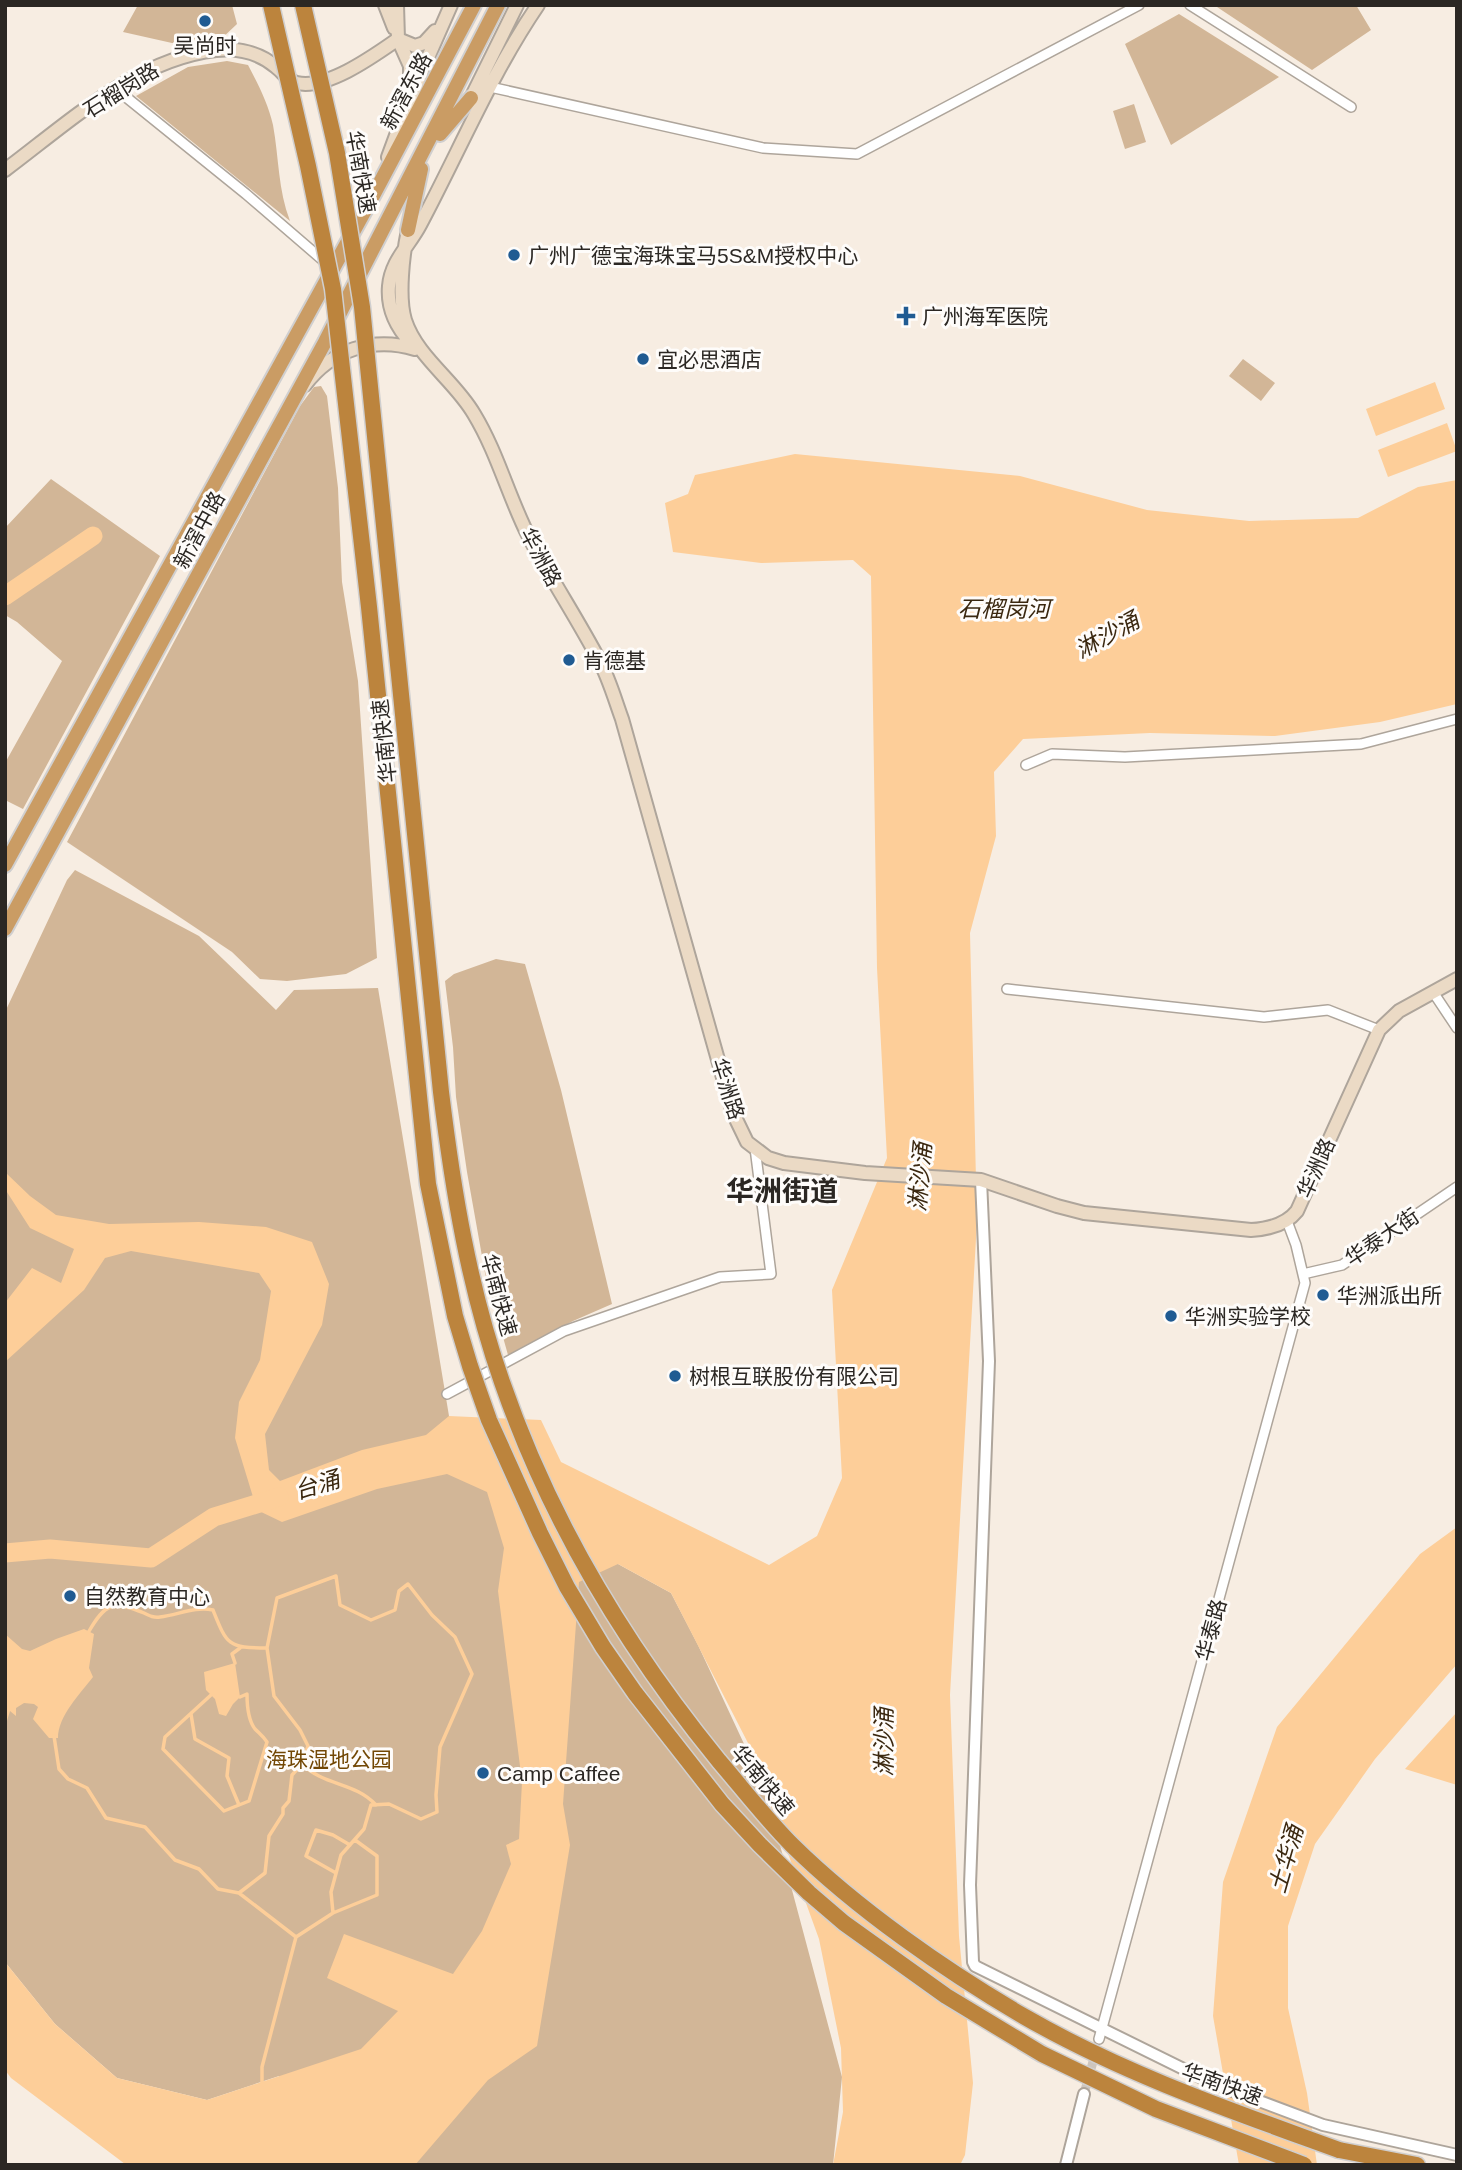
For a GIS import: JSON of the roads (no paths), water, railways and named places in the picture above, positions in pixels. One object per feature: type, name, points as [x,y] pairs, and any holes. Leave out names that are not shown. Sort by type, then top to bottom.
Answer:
[{"type":"highway","name":"华南快速","points":[[271,5],[309,166],[333,289],[369,607],[428,1184],[455,1316],[470,1366],[489,1420],[540,1533],[567,1587],[603,1647],[642,1703],[750,1835],[844,1923],[946,1996],[1042,2054],[1156,2109],[1304,2165]]},
{"type":"highway","name":"华南快速","points":[[303,5],[337,153],[362,307],[440,1092],[456,1204],[468,1265],[502,1382],[541,1478],[568,1534],[597,1588],[666,1693],[750,1798],[790,1843],[833,1882],[929,1954],[1013,2009],[1065,2038],[1166,2086],[1378,2165]]},
{"type":"highway","name":"新滘东路","points":[[332,268],[474,5]]},
{"type":"highway","name":"新滘东路","points":[[425,150],[498,5]]},
{"type":"highway","points":[[408,230],[425,150],[471,98]]},
{"type":"highway","name":"新滘中路","points":[[5,929],[286,413],[425,150]]},
{"type":"highway","name":"新滘中路","points":[[5,865],[160,587],[332,268]]},
{"type":"highway","points":[[1339,2150],[1417,2165]]},
{"type":"main road","points":[[384,5],[410,66],[408,103]]},
{"type":"main road","points":[[397,5],[398,38]]},
{"type":"main road","points":[[374,194],[408,103],[451,5]]},
{"type":"main road","points":[[471,98],[517,5]]},
{"type":"main road","points":[[404,250],[419,227],[515,38],[538,5]]},
{"type":"main road","points":[[398,38],[415,46],[424,43],[445,18]]},
{"type":"main road","name":"石榴岗路","points":[[5,170],[116,89],[153,66],[188,55],[218,50],[240,50],[273,64],[296,83],[312,82],[342,74],[398,38]]},
{"type":"main road","name":"华洲路","points":[[408,230],[404,250],[404,317],[418,345],[473,412],[528,534],[601,662],[622,719],[733,1113],[747,1142],[768,1158],[784,1163],[865,1173],[981,1180],[1084,1213],[1251,1230],[1286,1221],[1297,1211],[1379,1030],[1399,1011],[1457,979]]},
{"type":"main road","points":[[286,413],[308,382],[329,360],[350,349],[373,344],[399,344],[415,349],[433,362]]},
{"type":"street","points":[[490,87],[763,148],[858,155],[1139,5]]},
{"type":"street","points":[[1190,5],[1351,107]]},
{"type":"street","points":[[116,89],[246,194],[332,268]]},
{"type":"street","points":[[1026,765],[1052,754],[1125,757],[1361,744],[1457,719]]},
{"type":"street","points":[[1007,989],[1264,1017],[1328,1010],[1379,1030]]},
{"type":"street","points":[[1433,992],[1457,1028]]},
{"type":"street","points":[[447,1394],[564,1331],[720,1277],[771,1274],[755,1148]]},
{"type":"street","points":[[981,1180],[989,1361],[970,1885],[973,1962],[975,1966],[1214,2084],[1323,2125],[1457,2155]]},
{"type":"street","name":"华泰大街","points":[[1303,1274],[1342,1265],[1457,1187]]},
{"type":"street","name":"华泰路","points":[[1100,2039],[1305,1283],[1296,1245],[1286,1221]]},
{"type":"street","points":[[1066,2165],[1084,2094]]},
{"type":"water","points":[[1435,382],[1445,409],[1376,436],[1366,409]]},
{"type":"water","points":[[1447,423],[1457,451],[1388,477],[1378,450]]},
{"type":"water","name":"石榴岗河","points":[[795,454],[1020,476],[1147,510],[1249,521],[1358,518],[1418,487],[1457,480],[1457,704],[1380,722],[1275,736],[1150,733],[1023,739],[994,772],[996,836],[970,933],[977,1221],[950,1695],[959,1936],[973,2083],[965,2155],[960,2165],[833,2165],[843,2112],[841,2048],[819,1939],[748,1743],[671,1593],[618,1564],[579,1582],[563,1804],[570,1845],[537,2046],[488,2080],[415,2165],[125,2164],[11,2078],[5,2070],[5,1962],[55,2024],[117,2078],[207,2100],[361,2049],[398,2011],[327,1978],[344,1934],[453,1974],[482,1931],[511,1864],[506,1845],[519,1839],[522,1782],[498,1591],[504,1548],[487,1492],[447,1474],[377,1489],[282,1522],[257,1510],[235,1438],[239,1402],[260,1360],[271,1291],[259,1273],[131,1251],[105,1258],[84,1290],[5,1362],[5,1303],[32,1268],[61,1283],[74,1249],[30,1228],[5,1189],[5,1172],[30,1196],[56,1215],[109,1224],[199,1222],[266,1227],[312,1242],[329,1284],[322,1325],[265,1434],[269,1470],[280,1481],[362,1450],[426,1435],[449,1416],[541,1420],[561,1462],[769,1565],[817,1536],[842,1478],[832,1290],[887,1158],[877,968],[871,576],[853,560],[761,563],[673,552],[665,503],[688,494],[695,475]]},
{"type":"water","name":"土华涌","points":[[1457,1527],[1457,1664],[1375,1759],[1315,1844],[1288,1926],[1288,2008],[1307,2093],[1317,2165],[1239,2165],[1213,2016],[1223,1882],[1277,1727],[1420,1554]]},
{"type":"water","points":[[84,1629],[94,1634],[89,1668],[93,1677],[66,1714],[58,1738],[49,1738],[33,1719],[38,1707],[34,1704],[24,1703],[16,1708],[16,1716],[10,1711],[7,1721],[5,1720],[5,1634],[22,1649],[30,1651]]},
{"type":"water","points":[[235,1663],[240,1697],[226,1716],[219,1714],[215,1699],[206,1690],[204,1672]]},
{"type":"water","points":[[1457,1712],[1457,1785],[1405,1769]]},
{"type":"waterway","points":[[5,596],[93,536]]},
{"type":"waterway","name":"台涌","points":[[5,1553],[50,1549],[151,1558],[214,1517],[279,1497]]},
{"type":"waterway","points":[[239,1893],[265,1873],[269,1836],[289,1801],[292,1775],[302,1764],[308,1746],[300,1730],[274,1696],[267,1648],[277,1598],[336,1576],[340,1605],[371,1620],[395,1610],[399,1591],[408,1584],[432,1615],[455,1637],[472,1674],[440,1747],[437,1812],[421,1819],[389,1804],[371,1805],[364,1829],[341,1855],[331,1892],[333,1913],[296,1937],[262,2067],[262,2085]]},
{"type":"waterway","points":[[88,1633],[100,1615],[111,1607],[125,1606],[156,1617],[206,1609],[213,1610],[222,1631],[231,1642],[244,1647],[267,1648]]},
{"type":"waterway","points":[[235,1663],[232,1654],[240,1648]]},
{"type":"waterway","points":[[211,1695],[165,1737],[163,1749],[224,1811],[249,1801],[267,1742],[251,1721],[247,1694],[240,1697]]},
{"type":"waterway","points":[[191,1714],[195,1739],[229,1758],[227,1776],[239,1805]]},
{"type":"waterway","points":[[54,1736],[59,1769],[68,1779],[87,1788],[106,1818],[145,1827],[175,1860],[199,1869],[218,1889],[239,1893],[296,1937]]},
{"type":"waterway","points":[[302,1764],[320,1776],[359,1792],[376,1805]]},
{"type":"waterway","points":[[336,1873],[306,1856],[316,1830],[333,1835],[350,1845]]},
{"type":"waterway","points":[[333,1913],[377,1895],[377,1856],[355,1840]]},
{"type":"tunnel","points":[[1084,2094],[1096,2051]]},
{"type":"place","name":"吴尚时","points":[[205,21]]},
{"type":"place","name":"广州广德宝海珠宝马5S&M授权中心","points":[[514,255]]},
{"type":"place","name":"广州海军医院","points":[[906,316]]},
{"type":"place","name":"宜必思酒店","points":[[643,359]]},
{"type":"place","name":"肯德基","points":[[569,660]]},
{"type":"place","name":"华洲派出所","points":[[1323,1295]]},
{"type":"place","name":"华洲实验学校","points":[[1171,1316]]},
{"type":"place","name":"树根互联股份有限公司","points":[[675,1376]]},
{"type":"place","name":"自然教育中心","points":[[70,1596]]},
{"type":"place","name":"Camp Caffee","points":[[483,1773]]},
{"type":"district","name":"华洲街道","points":[[782,1191]]},
{"type":"water label","name":"淋沙涌","points":[[1107,635]]},
{"type":"water label","name":"淋沙涌","points":[[920,1177]]},
{"type":"water label","name":"淋沙涌","points":[[884,1742]]},
{"type":"park label","name":"海珠湿地公园","points":[[329,1759]]}]
